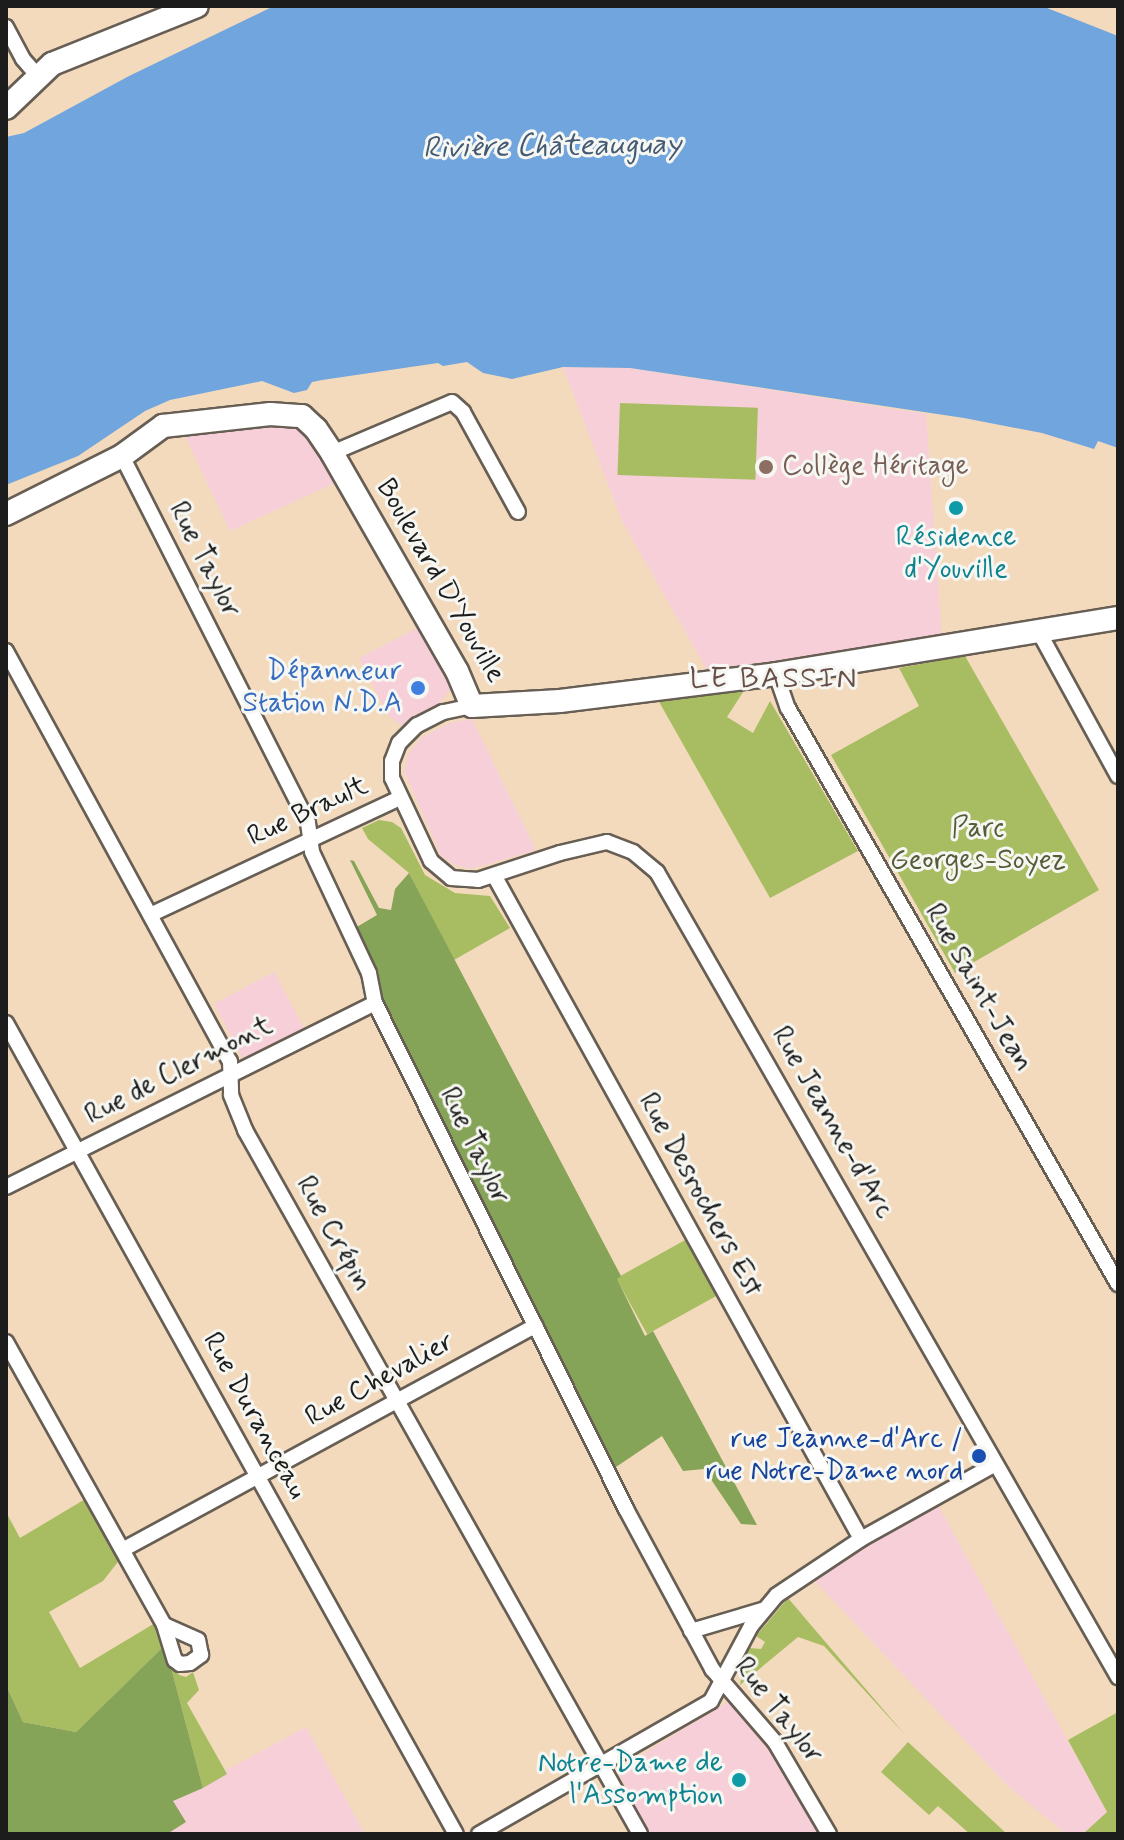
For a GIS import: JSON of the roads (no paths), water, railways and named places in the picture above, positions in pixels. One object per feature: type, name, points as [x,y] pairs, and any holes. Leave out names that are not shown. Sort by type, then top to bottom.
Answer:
[{"type":"street","points":[[6,108],[52,64],[197,6]]},
{"type":"street","points":[[6,27],[23,59],[38,76]]},
{"type":"street","points":[[332,453],[452,402],[463,412],[518,512]]},
{"type":"street","name":"Boulevard D'Youville","points":[[6,514],[122,456],[163,426],[286,413],[307,420],[332,453],[457,671],[472,706],[560,701],[776,674],[1118,618]]},
{"type":"street","name":"Rue Taylor","points":[[122,456],[308,823],[312,852],[369,973],[375,1003],[691,1631],[723,1682],[775,1742],[829,1834]]},
{"type":"street","points":[[1039,632],[1118,776]]},
{"type":"street","name":"Rue Crépin","points":[[6,651],[230,1061],[231,1095],[245,1130],[640,1834]]},
{"type":"street","name":"Rue Saint-Jean","points":[[776,674],[777,686],[788,708],[1118,1284]]},
{"type":"street","name":"Rue Brault","points":[[152,914],[400,798],[391,769],[399,743],[429,718],[472,706]]},
{"type":"street","name":"Rue Jeanne-d'Arc","points":[[400,798],[425,851],[441,872],[470,881],[495,877],[560,853],[607,842],[633,852],[657,872],[1118,1677]]},
{"type":"street","name":"Rue Desrochers Est","points":[[495,877],[861,1539]]},
{"type":"street","name":"Rue de Clermont","points":[[6,1187],[375,1003]]},
{"type":"street","name":"Rue Duranceau","points":[[6,1023],[456,1834]]},
{"type":"street","name":"Rue Chevalier","points":[[124,1549],[535,1326]]},
{"type":"street","points":[[6,1342],[164,1625]]},
{"type":"street","points":[[479,1834],[711,1701],[762,1610],[807,1572],[996,1464]]},
{"type":"street","points":[[691,1631],[762,1610]]},
{"type":"water","name":"Rivière Châteauguay","points":[[274,6],[1042,6],[1118,36],[1118,448],[1098,441],[1094,449],[1042,433],[964,418],[630,368],[563,367],[512,379],[483,373],[467,362],[443,366],[438,363],[322,380],[312,382],[307,390],[294,393],[262,381],[170,400],[145,411],[78,456],[6,485],[6,137],[24,133],[129,76]]},
{"type":"place","name":"Collège Héritage","points":[[766,467]]},
{"type":"place","name":"Résidence d'Youville","points":[[956,508]]},
{"type":"place","name":"Dépanneur Station N.D.A","points":[[418,688]]},
{"type":"place","name":"rue Jeanne-d'Arc / rue Notre-Dame nord","points":[[979,1456]]},
{"type":"place","name":"Notre-Dame de l'Assomption","points":[[739,1780]]},
{"type":"district","name":"LE BASSIN","points":[[774,679]]},
{"type":"park label","name":"Parc Georges-Soyez","points":[[978,845]]}]
